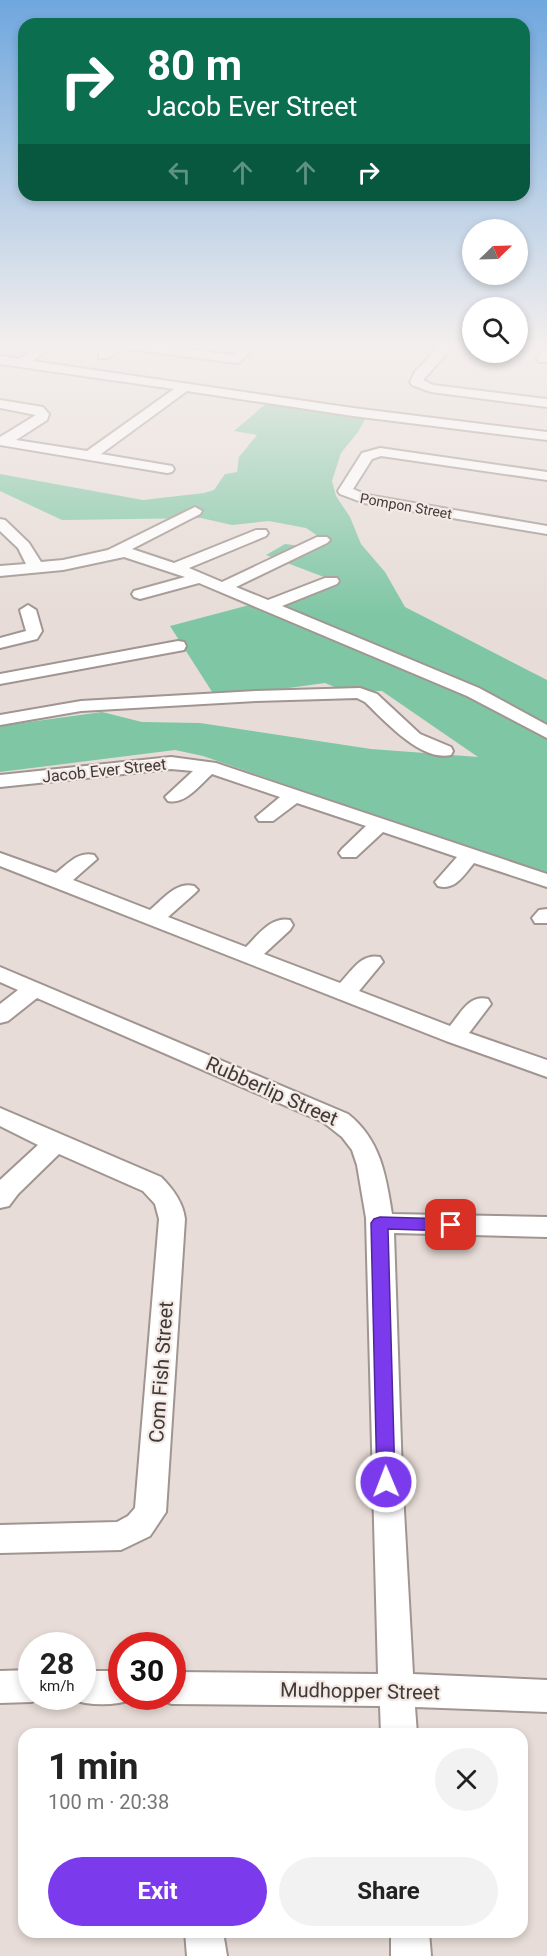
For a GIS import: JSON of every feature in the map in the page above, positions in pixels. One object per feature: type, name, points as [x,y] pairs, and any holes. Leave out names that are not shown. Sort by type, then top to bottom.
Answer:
[{"type":"street","points":[[91,455],[118,435]]},
{"type":"street","points":[[2,441],[167,469]]},
{"type":"street","name":"Pompon Street","points":[[547,476],[380,452],[367,456],[345,491],[364,499],[547,530]]},
{"type":"street","points":[[113,553],[195,512]]},
{"type":"street","points":[[0,523],[24,546],[36,568]]},
{"type":"street","points":[[175,568],[261,533]]},
{"type":"street","points":[[224,587],[322,540]]},
{"type":"street","points":[[0,571],[63,565],[125,552],[224,587],[472,692],[547,732]]},
{"type":"street","points":[[140,594],[201,578]]},
{"type":"street","points":[[268,606],[331,582]]},
{"type":"street","points":[[0,643],[31,635],[34,631],[28,610]]},
{"type":"street","points":[[0,680],[178,646]]},
{"type":"street","points":[[0,720],[81,706],[256,696],[360,693],[371,698],[413,738],[444,752]]},
{"type":"street","name":"Jacob Ever Street","points":[[0,781],[171,764],[209,767],[547,881]]},
{"type":"street","name":"Jacob Ever Street","points":[[176,797],[209,767]]},
{"type":"street","points":[[266,818],[293,796]]},
{"type":"street","points":[[349,853],[379,825]]},
{"type":"street","points":[[445,882],[471,855]]},
{"type":"street","points":[[0,859],[547,1070]]},
{"type":"street","points":[[59,881],[87,860]]},
{"type":"street","points":[[154,918],[187,890]]},
{"type":"street","points":[[250,955],[282,925]]},
{"type":"street","points":[[345,992],[372,962]]},
{"type":"street","name":"Rubberlip Street","points":[[0,974],[332,1116],[354,1131],[370,1162],[380,1223],[387,1523],[399,1728]]},
{"type":"street","points":[[0,1016],[34,989]]},
{"type":"street","points":[[454,1036],[480,1004]]},
{"type":"street","name":"Com Fish Street","points":[[0,1116],[56,1143],[144,1179],[164,1196],[171,1210],[153,1502],[150,1512],[139,1526],[121,1536],[0,1539]]},
{"type":"street","points":[[0,1199],[9,1186],[56,1143]]},
{"type":"street","points":[[380,1223],[547,1227]]},
{"type":"street","points":[[0,1687],[18,1686]]},
{"type":"street","name":"Mudhopper Street","points":[[186,1688],[396,1690],[547,1696]]},
{"type":"street","points":[[205,1938],[207,1956]]},
{"type":"street","points":[[410,1938],[411,1956]]},
{"type":"green space","points":[[257,435],[355,435],[341,453],[332,481],[336,496],[350,517],[361,544],[385,572],[405,607],[547,680],[547,875],[203,756],[175,750],[0,772],[0,726],[102,712],[142,722],[200,723],[371,749],[478,757],[382,691],[344,691],[325,683],[216,698],[170,626],[272,599],[324,577],[266,555],[285,544],[308,547],[321,538],[306,528],[269,521],[232,525],[201,518],[62,520],[0,491],[0,474],[143,500],[204,493],[214,490],[225,474],[237,472],[239,457]]},
{"type":"route","points":[[386,1482],[380,1223],[451,1225]]}]
